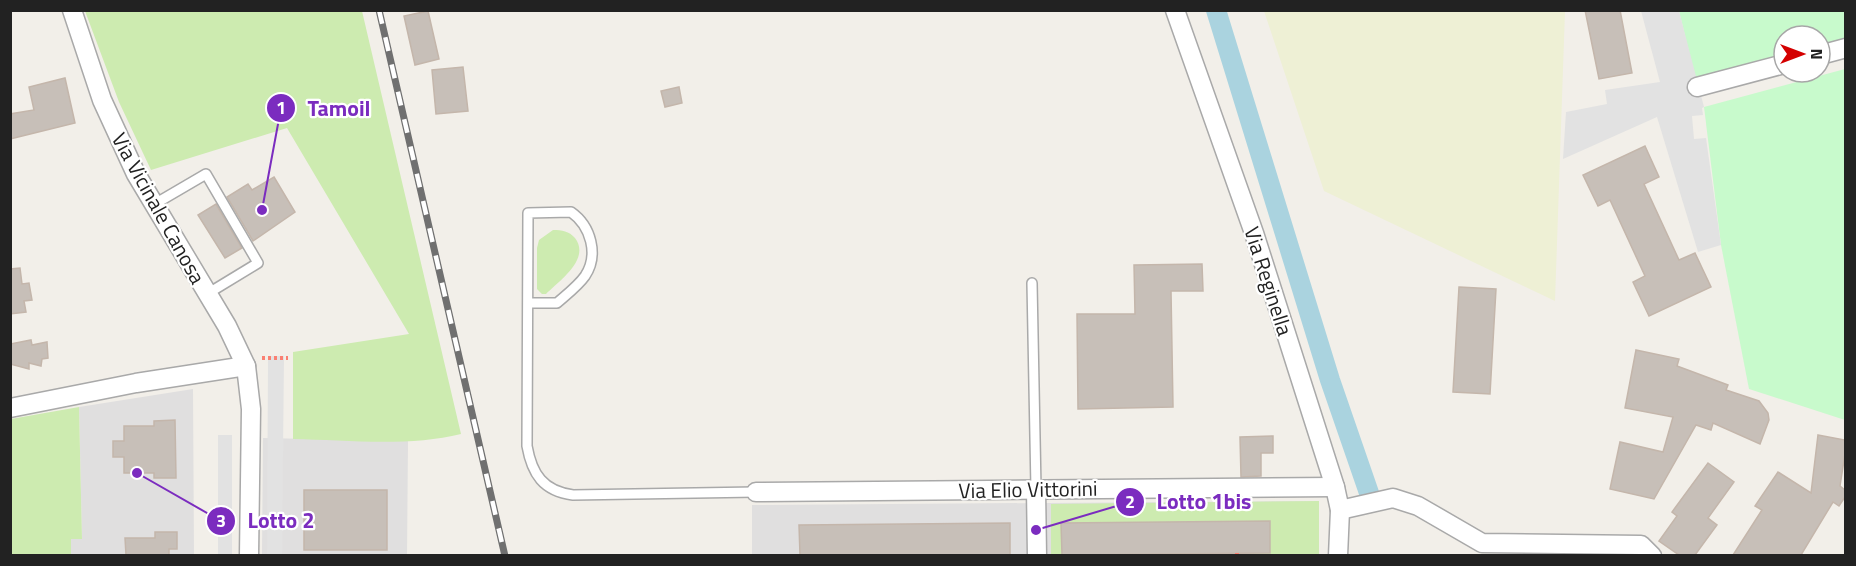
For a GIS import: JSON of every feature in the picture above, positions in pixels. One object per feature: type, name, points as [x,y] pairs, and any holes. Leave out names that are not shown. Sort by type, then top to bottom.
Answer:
[{"type":"street","name":"Via Vicinale Canosa","points":[[72,10],[106,109],[136,174],[238,346],[252,361],[249,555]]},
{"type":"street","name":"Via Reginella","points":[[1175,10],[1254,233],[1335,487],[1348,509],[1338,555]]},
{"type":"street","points":[[1696,87],[1772,67]]},
{"type":"street","points":[[10,408],[252,361]]},
{"type":"street","name":"Via Elio Vittorini","points":[[756,492],[1335,487]]},
{"type":"street","points":[[1036,489],[1037,555]]},
{"type":"street","points":[[1348,509],[1393,498],[1418,506],[1482,543],[1641,545],[1652,555]]},
{"type":"lane","points":[[153,205],[206,174],[258,263],[207,294]]},
{"type":"lane","points":[[528,303],[557,303],[585,276],[592,256],[591,239],[584,225],[571,212],[528,213],[527,446],[533,468],[544,484],[553,490],[573,495],[756,492]]},
{"type":"lane","points":[[1032,283],[1036,489]]},
{"type":"path","points":[[252,361],[260,358],[288,358]]},
{"type":"shaded area","points":[[1641,11],[1679,11],[1704,107],[1702,108],[1703,115],[1692,116],[1694,139],[1706,138],[1721,245],[1698,252],[1657,117],[1563,159],[1566,112],[1607,104],[1605,90],[1660,82]]},
{"type":"shaded area","points":[[268,356],[284,356],[282,555],[267,555]]},
{"type":"shaded area","points":[[193,389],[194,555],[71,555],[71,539],[82,538],[79,407]]},
{"type":"shaded area","points":[[218,435],[232,435],[232,555],[218,555]]},
{"type":"shaded area","points":[[263,438],[408,441],[407,555],[262,556]]},
{"type":"shaded area","points":[[1319,501],[1319,555],[752,555],[752,505]]},
{"type":"green space","points":[[85,11],[362,11],[461,434],[399,442],[293,439],[293,352],[409,334],[287,128],[151,170],[119,102]]},
{"type":"green space","points":[[1264,11],[1565,11],[1555,301],[1324,191]]},
{"type":"green space","points":[[1679,11],[1845,11],[1845,38],[1832,42],[1832,24],[1772,24],[1772,59],[1696,81]]},
{"type":"green space","points":[[1845,69],[1845,420],[1749,389],[1721,245],[1704,107],[1789,84],[1832,84],[1832,73]]},
{"type":"green space","points":[[553,230],[565,231],[573,236],[579,246],[579,254],[565,276],[546,294],[542,294],[537,289],[537,248],[539,240]]},
{"type":"green space","points":[[79,407],[82,539],[71,539],[71,555],[11,555],[11,419]]},
{"type":"green space","points":[[1319,501],[1319,555],[1051,555],[1051,504]]},
{"type":"building","points":[[1585,10],[1620,10],[1632,73],[1599,79]]},
{"type":"building","points":[[428,11],[439,59],[415,65],[404,16]]},
{"type":"building","points":[[463,67],[468,111],[436,114],[432,70]]},
{"type":"building","points":[[65,78],[75,123],[10,139],[10,114],[34,110],[29,87]]},
{"type":"building","points":[[679,87],[682,103],[665,107],[661,91]]},
{"type":"building","points":[[1645,146],[1659,177],[1644,184],[1679,260],[1695,253],[1711,287],[1649,316],[1633,282],[1645,276],[1610,200],[1598,206],[1583,175]]},
{"type":"building","points":[[274,177],[295,212],[253,241],[227,197],[248,184],[252,190]]},
{"type":"building","points":[[216,204],[242,248],[225,258],[198,215]]},
{"type":"building","points":[[1202,264],[1203,291],[1171,291],[1173,407],[1078,409],[1077,314],[1135,314],[1134,265]]},
{"type":"building","points":[[20,268],[22,284],[29,283],[32,300],[24,301],[26,312],[10,314],[10,269]]},
{"type":"building","points":[[1459,287],[1496,289],[1490,394],[1453,392]]},
{"type":"building","points":[[31,340],[32,345],[47,342],[48,358],[42,359],[41,366],[29,363],[29,369],[10,364],[10,344]]},
{"type":"building","points":[[1636,350],[1679,359],[1677,366],[1728,385],[1726,390],[1759,401],[1768,413],[1769,420],[1760,444],[1713,423],[1711,430],[1696,425],[1654,499],[1610,489],[1620,442],[1663,452],[1673,417],[1625,408]]},
{"type":"building","points":[[175,420],[176,478],[154,478],[154,473],[124,473],[124,457],[113,457],[113,441],[124,441],[124,426],[154,426],[154,421]]},
{"type":"building","points":[[1818,435],[1845,440],[1840,486],[1845,490],[1845,497],[1839,506],[1833,502],[1801,555],[1733,555],[1762,510],[1755,506],[1778,472],[1811,493]]},
{"type":"building","points":[[1273,436],[1273,453],[1261,453],[1261,476],[1241,477],[1240,437]]},
{"type":"building","points":[[1708,463],[1734,482],[1708,518],[1717,525],[1695,555],[1679,555],[1659,541],[1677,516],[1672,512]]},
{"type":"building","points":[[304,490],[387,490],[387,550],[304,550]]},
{"type":"building","points":[[1270,521],[1270,553],[1062,555],[1061,523]]},
{"type":"building","points":[[1010,523],[1010,555],[800,555],[799,525]]},
{"type":"building","points":[[155,532],[177,532],[177,549],[169,549],[169,555],[126,555],[125,538],[155,538]]},
{"type":"waterway","points":[[1216,10],[1330,380],[1369,493]]},
{"type":"railway","points":[[379,10],[505,556]]},
{"type":"place","name":"Tamoil","points":[[262,210]]},
{"type":"place","name":"Lotto 2","points":[[137,473]]},
{"type":"place","name":"Lotto 1bis","points":[[1036,530]]}]
